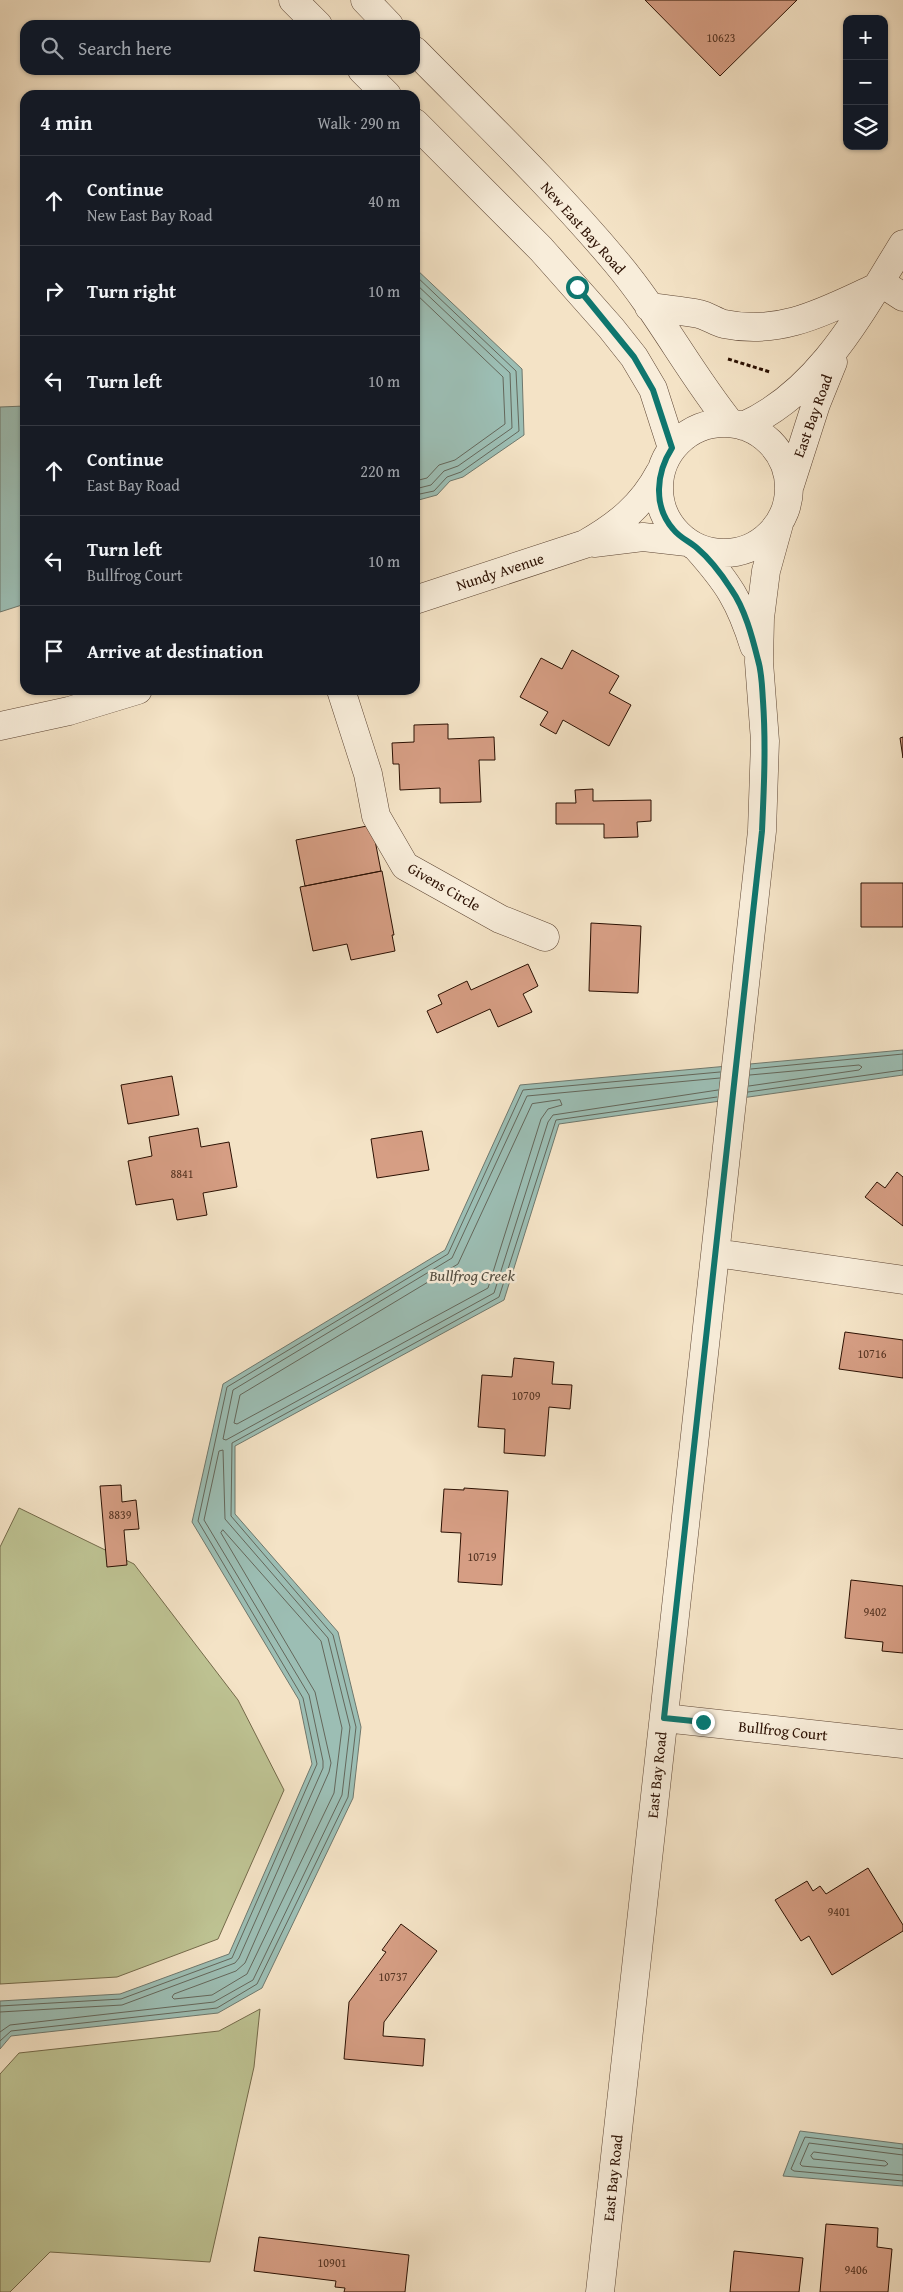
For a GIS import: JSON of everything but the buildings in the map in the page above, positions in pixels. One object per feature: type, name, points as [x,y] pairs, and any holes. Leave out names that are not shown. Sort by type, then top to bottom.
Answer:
[{"type":"street","points":[[293,0],[313,20]]},
{"type":"street","points":[[365,0],[385,20]]},
{"type":"street","name":"New East Bay Road","points":[[420,56],[576,218],[617,264],[649,307],[697,381],[737,425]]},
{"type":"street","points":[[367,75],[382,90]]},
{"type":"street","points":[[420,128],[541,249],[634,357],[653,390],[672,448]]},
{"type":"street","name":"East Bay Road","points":[[790,485],[816,404],[838,347],[903,244]]},
{"type":"street","points":[[649,307],[700,315],[724,324],[753,327],[780,326],[808,319],[877,285],[903,297]]},
{"type":"street","name":"East Bay Road","points":[[737,425],[779,407],[838,347]]},
{"type":"street","points":[[717,423],[737,425],[761,435],[776,448],[786,466],[790,485],[788,505],[779,524],[765,540],[747,549],[728,554],[708,552],[692,545],[672,529],[662,511],[659,492],[660,472],[672,448],[684,436],[700,428],[717,423]]},
{"type":"street","name":"Nundy Avenue","points":[[585,544],[628,516],[642,502],[660,472]]},
{"type":"street","name":"East Bay Road","points":[[600,2292],[762,831],[765,770],[759,662],[760,618],[766,571],[779,524]]},
{"type":"street","name":"Nundy Avenue","points":[[420,598],[585,544],[643,537],[692,545]]},
{"type":"street","name":"East Bay Road","points":[[692,545],[732,590],[745,618],[759,662]]},
{"type":"street","points":[[0,726],[69,710],[121,695]]},
{"type":"street","name":"Givens Circle","points":[[343,695],[368,774],[376,816],[405,866],[500,919],[545,937]]},
{"type":"street","points":[[716,1253],[903,1280]]},
{"type":"street","name":"Bullfrog Court","points":[[664,1718],[903,1744]]},
{"type":"path","points":[[721,354],[734,362],[773,374]]},
{"type":"green space","points":[[19,1508],[134,1564],[238,1700],[284,1790],[218,1939],[117,1977],[0,1984],[0,1547]]},
{"type":"green space","points":[[260,2009],[254,2067],[210,2262],[50,2252],[10,2292],[0,2292],[0,2074],[19,2053],[219,2031]]},
{"type":"water","points":[[420,273],[522,369],[524,435],[463,477],[450,481],[437,495],[420,500]]},
{"type":"water","points":[[20,406],[20,606],[0,612],[0,407]]},
{"type":"water","name":"Bullfrog Creek","points":[[903,1050],[903,1075],[559,1124],[504,1300],[235,1446],[235,1514],[338,1632],[361,1727],[353,1798],[262,1988],[218,2013],[11,2036],[0,2049],[0,2001],[120,1994],[229,1954],[312,1764],[299,1700],[192,1522],[223,1384],[445,1250],[520,1085]]},
{"type":"water","points":[[800,2131],[903,2144],[903,2186],[783,2176]]},
{"type":"route","points":[[577,287],[634,357],[653,390],[663,414],[672,448],[660,472],[659,492],[662,511],[672,529],[697,548],[732,590],[745,618],[759,662],[762,686],[765,741],[762,831],[664,1718],[703,1722]]}]
